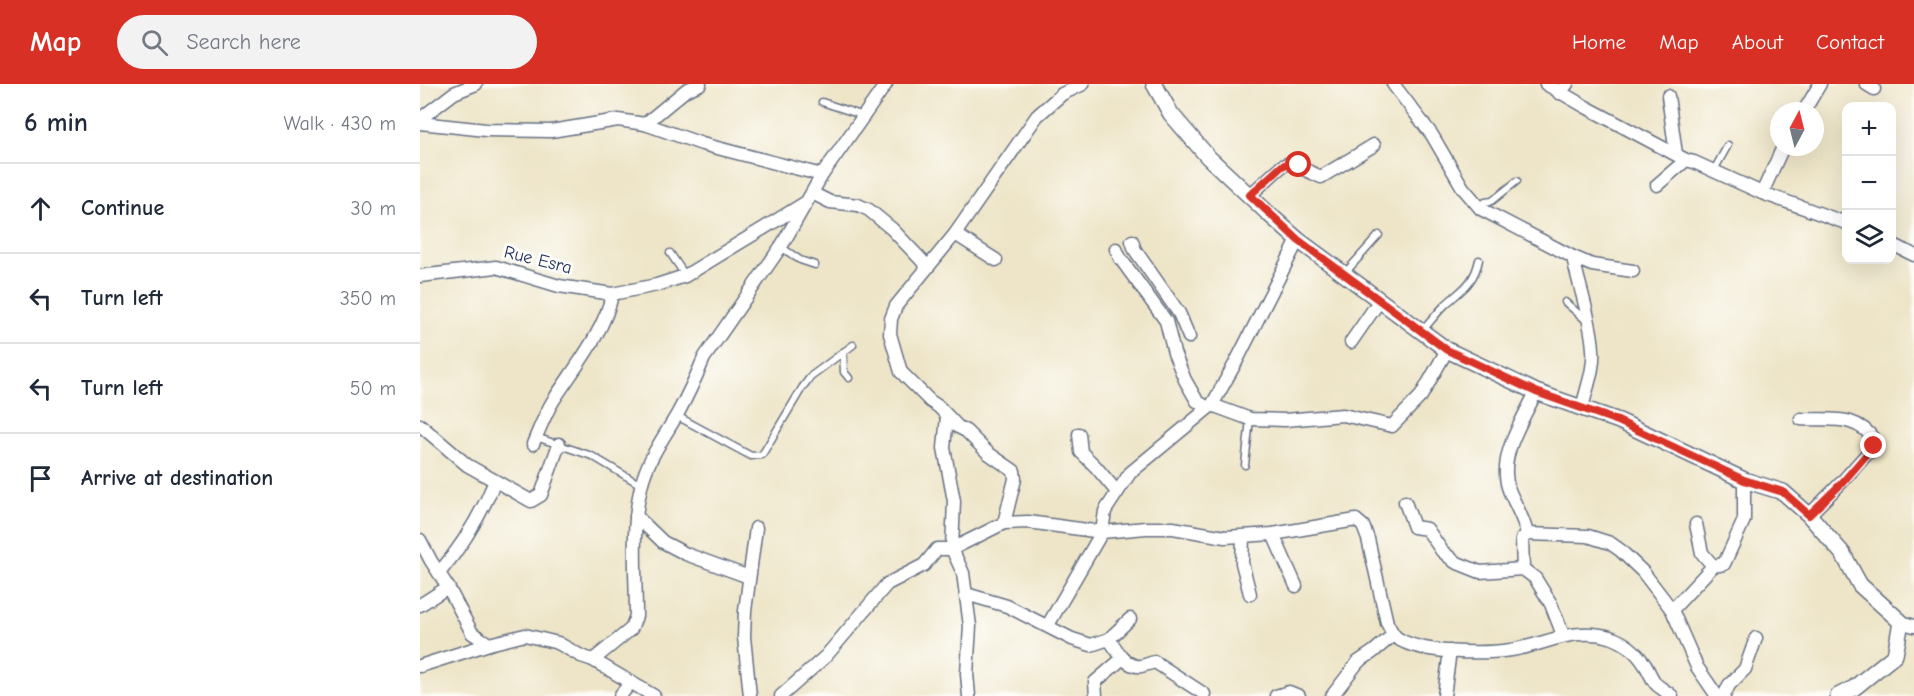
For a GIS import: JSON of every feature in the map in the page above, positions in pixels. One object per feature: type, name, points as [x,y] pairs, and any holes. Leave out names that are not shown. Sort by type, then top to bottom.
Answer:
[{"type":"street","points":[[420,121],[454,93],[476,84]]},
{"type":"street","points":[[645,124],[686,90],[700,84]]},
{"type":"street","points":[[593,660],[634,624],[636,616],[636,516],[641,485],[656,450],[696,379],[704,358],[780,247],[822,175],[886,84]]},
{"type":"street","points":[[1004,523],[1015,479],[1014,471],[988,453],[901,372],[890,334],[891,319],[896,306],[955,234],[1037,116],[1062,94],[1083,84]]},
{"type":"street","points":[[1154,84],[1171,114],[1208,157],[1298,240],[1447,350],[1536,392],[1618,421],[1744,480],[1783,492],[1809,515],[1843,554],[1860,585],[1907,624],[1895,655],[1868,678],[1839,696]]},
{"type":"street","points":[[1393,84],[1432,135],[1463,188],[1481,209],[1592,265],[1633,271]]},
{"type":"street","points":[[1546,84],[1563,88],[1681,157],[1762,193],[1842,222]]},
{"type":"street","points":[[1809,102],[1820,84]]},
{"type":"street","points":[[1668,96],[1681,157]]},
{"type":"street","points":[[420,121],[486,130],[551,131],[618,120],[645,124],[702,144],[822,175]]},
{"type":"street","points":[[1250,195],[1282,166],[1290,163],[1321,177],[1374,145]]},
{"type":"street","points":[[1762,193],[1779,156]]},
{"type":"street","points":[[1657,185],[1681,157]]},
{"type":"street","points":[[809,197],[858,205],[868,210],[892,229],[928,267]]},
{"type":"street","name":"Rue Esra","points":[[420,276],[496,267],[559,286],[612,294],[657,285],[685,276],[809,197]]},
{"type":"street","points":[[955,234],[996,260]]},
{"type":"street","points":[[1048,626],[1102,532],[1105,511],[1130,473],[1210,406],[1236,362],[1298,240]]},
{"type":"street","points":[[1132,241],[1179,312],[1189,337]]},
{"type":"street","points":[[1896,246],[1914,255]]},
{"type":"street","points":[[1116,249],[1120,258],[1166,321],[1174,353],[1197,401],[1250,419],[1285,420],[1343,415],[1392,426],[1421,396],[1447,350]]},
{"type":"street","points":[[1573,257],[1589,323],[1593,356],[1582,408]]},
{"type":"street","points":[[535,440],[551,403],[579,363],[609,310],[612,294]]},
{"type":"street","points":[[1351,342],[1380,300]]},
{"type":"street","points":[[1527,534],[1509,489],[1506,475],[1507,456],[1536,392]]},
{"type":"street","points":[[947,416],[944,442],[954,501],[952,549],[963,573],[970,626],[967,674],[969,696]]},
{"type":"street","points":[[1801,419],[1833,420],[1839,418],[1856,423],[1871,434],[1875,441],[1874,446],[1842,483],[1809,515]]},
{"type":"street","points":[[420,425],[467,465],[531,501],[537,500],[541,495],[559,444]]},
{"type":"street","points":[[1079,434],[1081,452],[1117,492]]},
{"type":"street","points":[[1672,610],[1713,566],[1724,564],[1744,520],[1744,480]]},
{"type":"street","points":[[439,573],[468,535],[483,510],[495,482]]},
{"type":"street","points":[[1405,502],[1414,528],[1427,529],[1442,551],[1455,562],[1480,572],[1523,569],[1535,578],[1551,604],[1563,635]]},
{"type":"street","points":[[636,516],[663,542],[686,554],[749,577]]},
{"type":"street","points":[[781,696],[826,656],[887,584],[924,565],[937,549],[952,549],[1004,523],[1028,522],[1102,532],[1173,528],[1225,537],[1243,537],[1356,520],[1363,526],[1368,539],[1387,623],[1399,639],[1438,651],[1510,651],[1563,635],[1590,633],[1611,637],[1637,654],[1656,684],[1666,694]]},
{"type":"street","points":[[1696,524],[1702,553],[1713,566]]},
{"type":"street","points":[[750,696],[744,637],[756,528]]},
{"type":"street","points":[[1273,534],[1296,586]]},
{"type":"street","points":[[1523,569],[1522,537],[1527,534],[1588,536],[1610,543],[1632,560],[1672,610],[1697,668],[1717,696]]},
{"type":"street","points":[[1243,537],[1242,563],[1250,594]]},
{"type":"street","points":[[420,540],[472,633],[489,644]]},
{"type":"street","points":[[420,605],[448,587]]},
{"type":"street","points":[[966,594],[1007,606],[1072,639],[1091,645],[1109,639],[1130,619]]},
{"type":"street","points":[[420,666],[525,635],[558,643],[593,660],[654,696]]},
{"type":"street","points":[[1332,696],[1358,662],[1394,635]]},
{"type":"street","points":[[1724,696],[1729,685],[1745,669],[1756,638]]},
{"type":"street","points":[[1109,639],[1123,658],[1137,666],[1155,662],[1204,694]]},
{"type":"street","points":[[1444,696],[1449,651]]},
{"type":"street","points":[[1096,696],[1095,682],[1123,658]]},
{"type":"street","points":[[620,696],[631,682]]},
{"type":"street","points":[[1276,696],[1289,692],[1299,696]]},
{"type":"lane","points":[[822,102],[864,116]]},
{"type":"lane","points":[[1714,170],[1728,146]]},
{"type":"lane","points":[[1481,209],[1485,202],[1492,201],[1517,182]]},
{"type":"lane","points":[[1344,274],[1379,236]]},
{"type":"lane","points":[[780,247],[800,260],[815,265]]},
{"type":"lane","points":[[670,253],[685,276]]},
{"type":"lane","points":[[1422,331],[1444,306],[1464,289],[1476,274],[1479,260]]},
{"type":"lane","points":[[1565,302],[1589,323]]},
{"type":"lane","points":[[676,416],[751,456],[762,455],[811,376],[853,345]]},
{"type":"lane","points":[[843,352],[844,372],[849,378]]},
{"type":"lane","points":[[1245,465],[1250,419]]},
{"type":"lane","points":[[535,440],[559,444],[592,456],[641,485]]},
{"type":"route","points":[[1299,165],[1290,163],[1282,166],[1250,195],[1298,240],[1447,350],[1536,392],[1618,421],[1744,480],[1783,492],[1809,515],[1842,483],[1874,446]]}]
